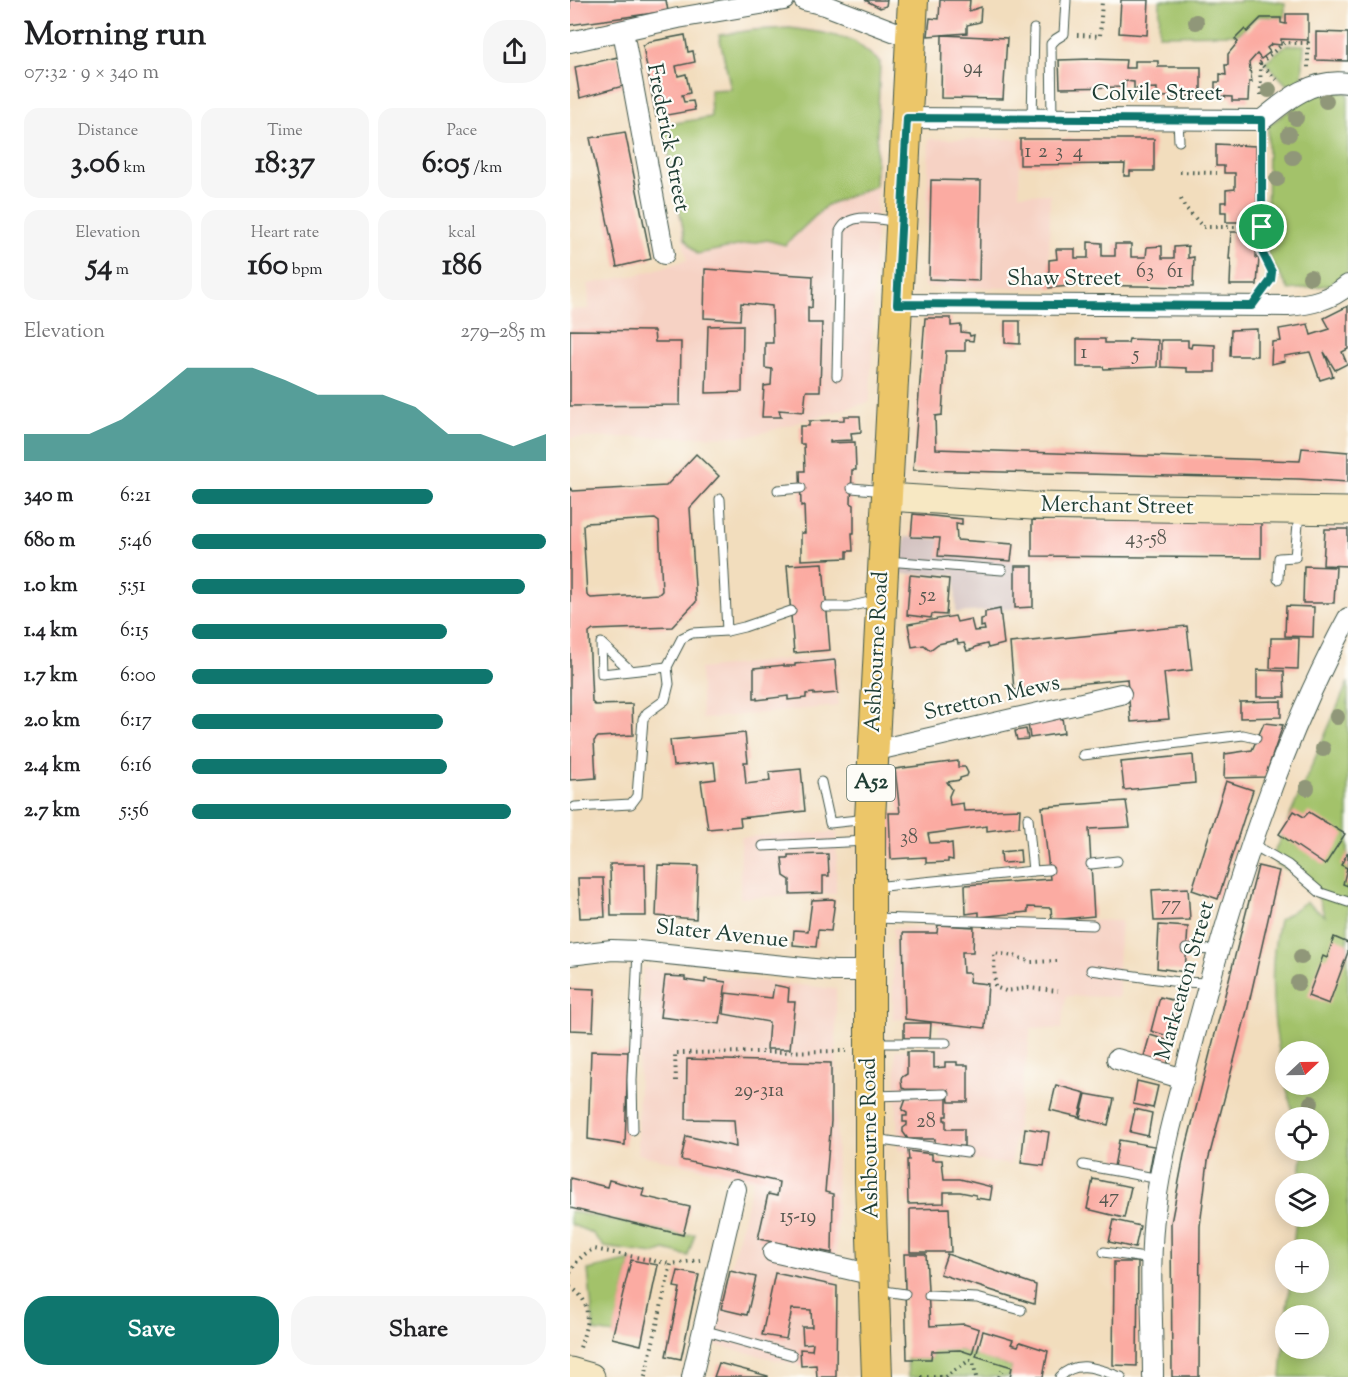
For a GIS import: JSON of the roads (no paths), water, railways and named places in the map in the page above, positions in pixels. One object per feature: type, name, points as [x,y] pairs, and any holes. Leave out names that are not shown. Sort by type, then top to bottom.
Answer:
[{"type":"main road","name":"Ashbourne Road","points":[[877,1377],[870,1139],[870,830],[882,561],[913,0]]},
{"type":"street","points":[[570,42],[623,31],[678,9],[784,0]]},
{"type":"street","points":[[804,0],[825,5],[911,38]]},
{"type":"street","name":"Frederick Street","points":[[623,31],[664,254]]},
{"type":"street","name":"Colvile Street","points":[[907,118],[1262,120],[1300,92],[1329,82],[1348,83]]},
{"type":"street","name":"Shaw Street","points":[[897,304],[1288,306],[1313,303],[1332,296],[1348,285]]},
{"type":"street","name":"Merchant Street","points":[[887,494],[1032,506],[1348,511]]},
{"type":"street","name":"Markeaton Street","points":[[1153,1377],[1152,1259],[1155,1209],[1184,1079],[1219,950],[1281,747],[1348,618]]},
{"type":"street","name":"Stretton Mews","points":[[873,751],[1121,694]]},
{"type":"street","name":"Slater Avenue","points":[[570,955],[612,950],[638,951],[834,971],[870,971]]},
{"type":"street","points":[[1117,1059],[1184,1079]]},
{"type":"street","points":[[692,1377],[736,1189]]},
{"type":"street","points":[[773,1252],[874,1283]]},
{"type":"lane","points":[[1052,118],[1051,44],[1065,34],[1066,0]]},
{"type":"lane","points":[[1032,118],[1034,29]]},
{"type":"lane","points":[[1178,120],[1179,141]]},
{"type":"lane","points":[[837,376],[840,231],[843,224],[856,218],[901,222]]},
{"type":"lane","points":[[778,490],[801,488]]},
{"type":"lane","points":[[852,488],[887,494]]},
{"type":"lane","points":[[720,499],[727,631]]},
{"type":"lane","points":[[1278,579],[1279,558],[1295,556],[1299,510]]},
{"type":"lane","points":[[882,561],[1002,570]]},
{"type":"lane","points":[[826,607],[848,607],[880,600]]},
{"type":"lane","points":[[575,807],[631,804],[637,796],[643,719],[664,700],[669,684],[667,667],[682,638],[698,632],[727,631],[791,611]]},
{"type":"lane","points":[[631,671],[667,667]]},
{"type":"lane","points":[[1083,754],[1244,735],[1256,738]]},
{"type":"lane","points":[[821,782],[830,823],[870,830]]},
{"type":"lane","points":[[1028,818],[1033,872]]},
{"type":"lane","points":[[763,846],[870,830]]},
{"type":"lane","points":[[1251,843],[1288,865],[1321,893],[1348,902]]},
{"type":"lane","points":[[1091,864],[1117,861]]},
{"type":"lane","points":[[870,888],[1049,870]]},
{"type":"lane","points":[[870,918],[1093,925]]},
{"type":"lane","points":[[1186,949],[1219,950]]},
{"type":"lane","points":[[633,1130],[632,1080],[638,951]]},
{"type":"lane","points":[[1091,970],[1179,982],[1210,982]]},
{"type":"lane","points":[[870,1047],[946,1043]]},
{"type":"lane","points":[[870,1096],[945,1094]]},
{"type":"lane","points":[[870,1139],[967,1152]]},
{"type":"lane","points":[[1083,1165],[1160,1179]]},
{"type":"lane","points":[[1104,1252],[1152,1259]]},
{"type":"lane","points":[[874,1283],[905,1294]]},
{"type":"lane","points":[[930,1296],[977,1298],[1021,1310]]},
{"type":"lane","points":[[703,1330],[792,1355]]},
{"type":"lane","points":[[1060,1377],[1073,1367],[1082,1365],[1121,1377]]}]
